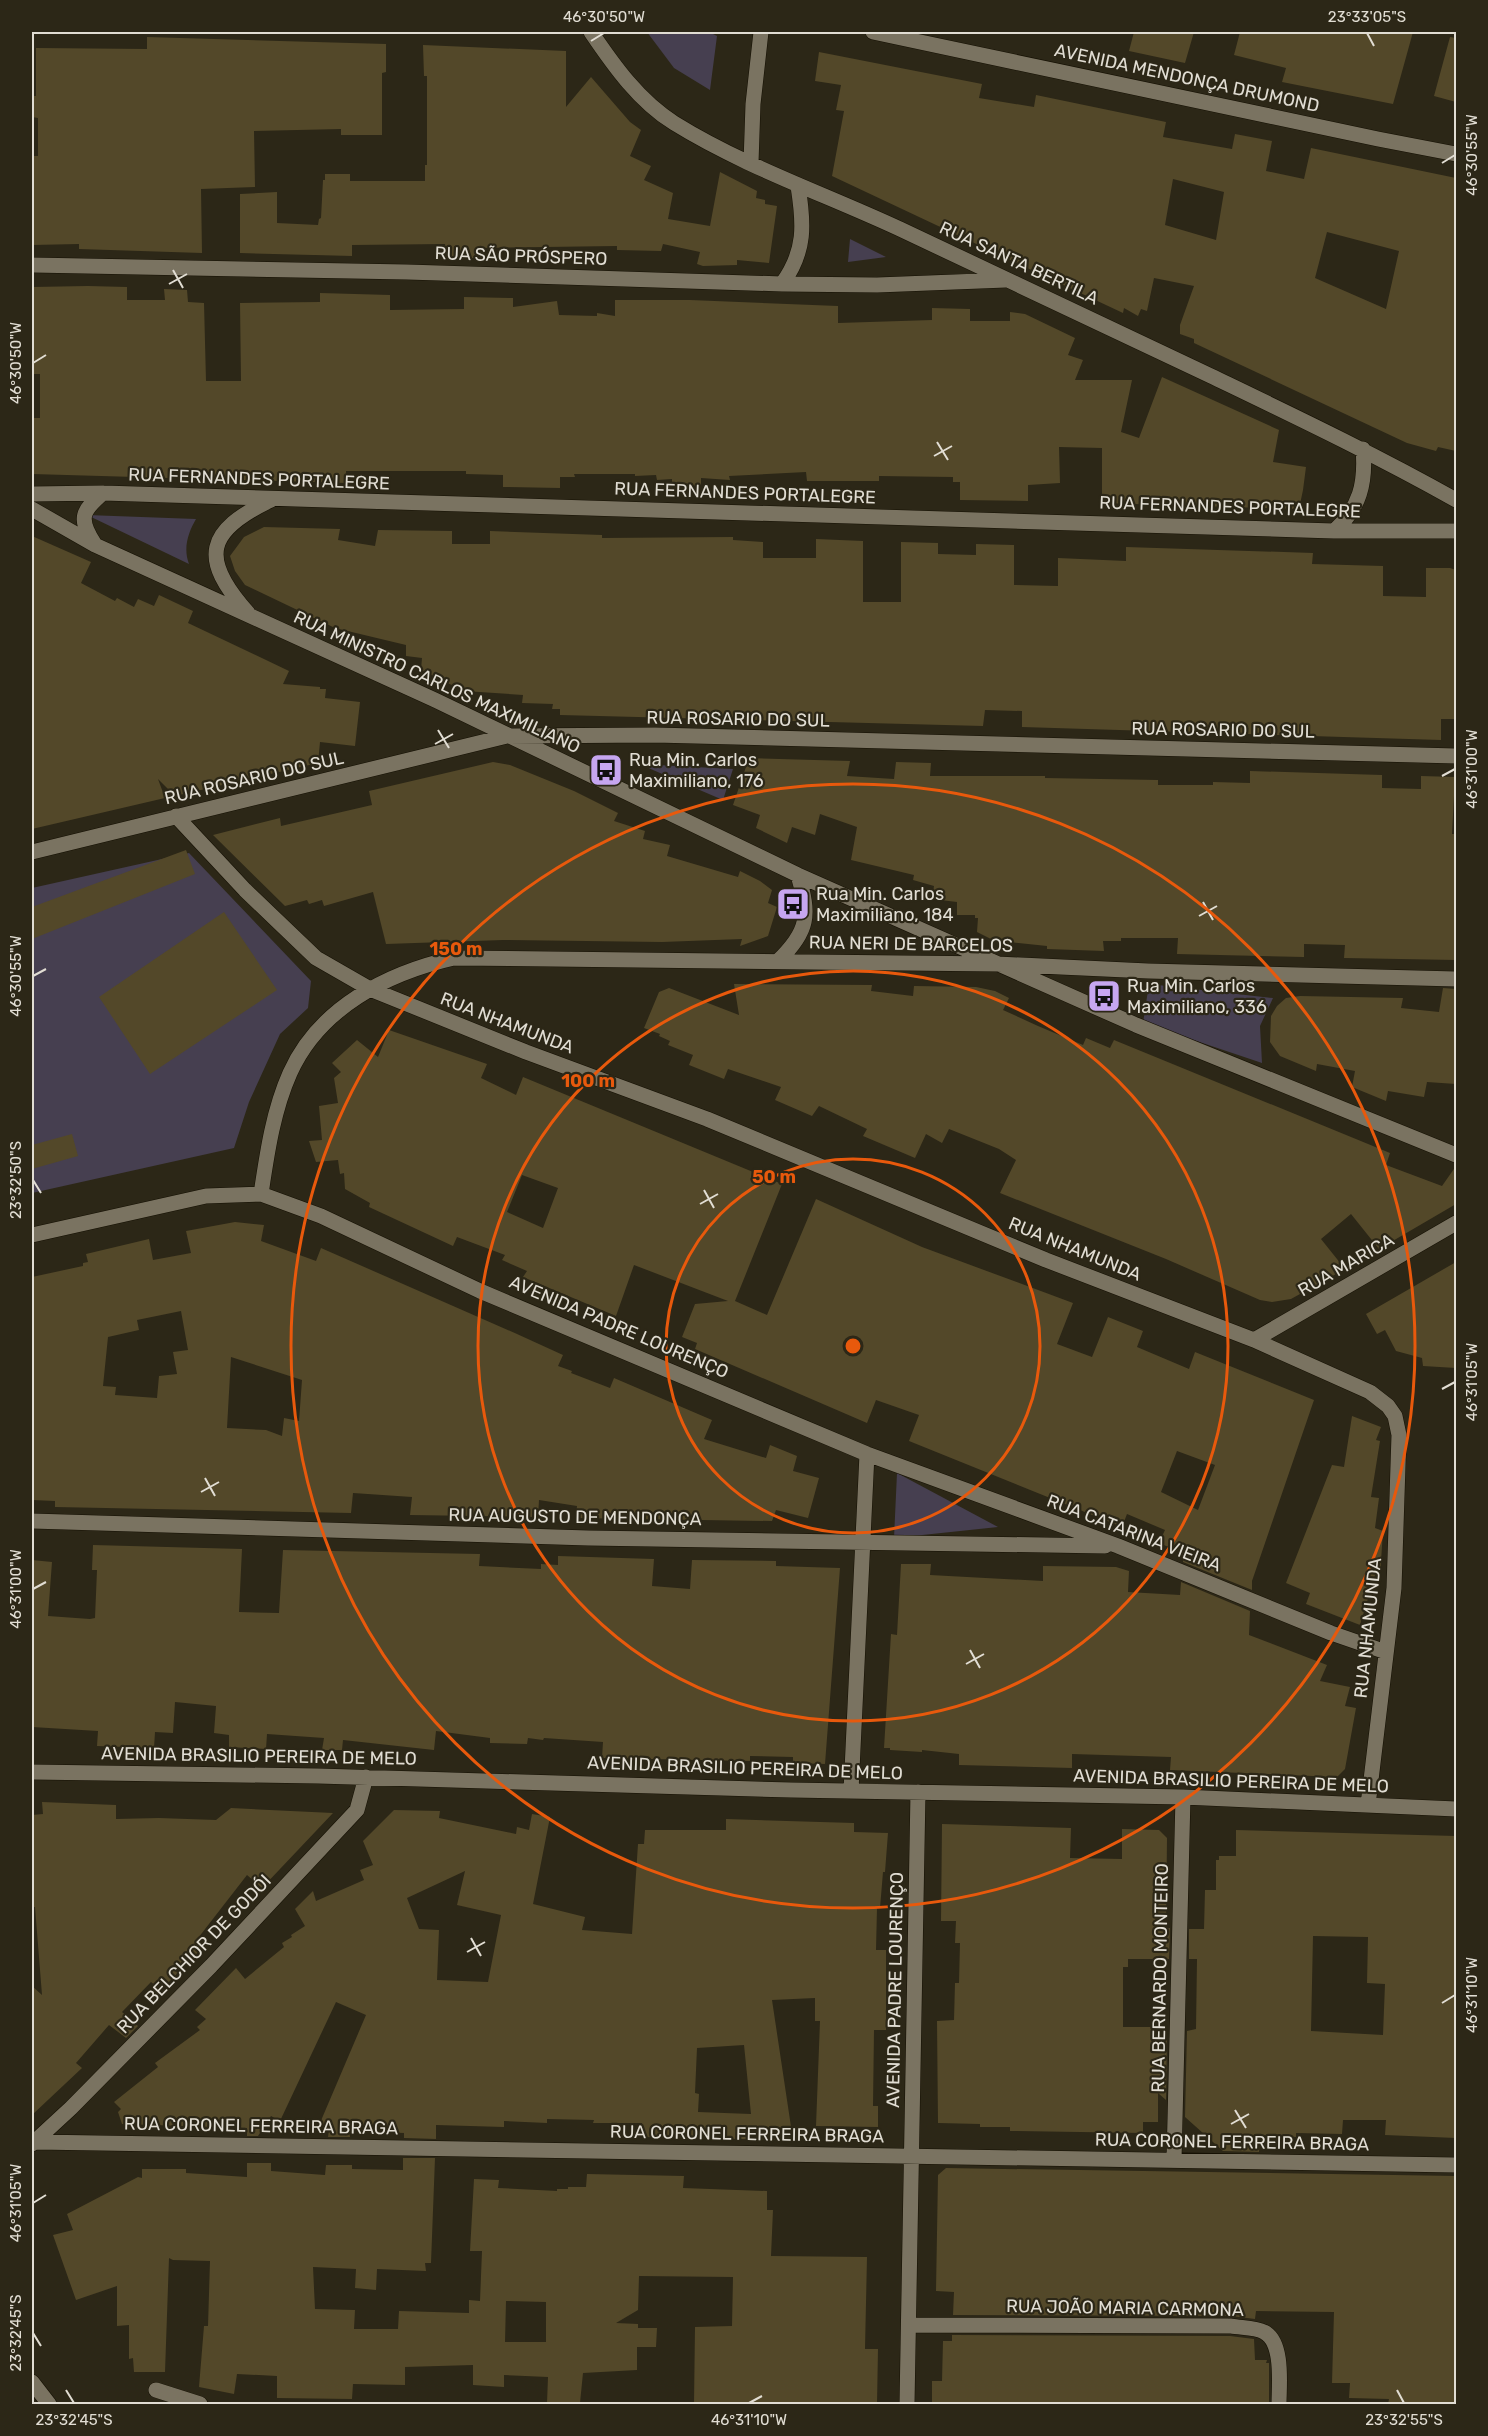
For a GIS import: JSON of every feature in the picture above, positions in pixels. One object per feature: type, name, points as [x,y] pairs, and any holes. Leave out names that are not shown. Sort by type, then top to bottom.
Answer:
[{"type":"street","name":"RUA SANTA BERTILA","points":[[591,32],[631,85],[653,107],[674,123],[798,186],[878,218],[1363,449],[1456,500]]},
{"type":"street","points":[[751,163],[753,104],[761,32]]},
{"type":"street","name":"AVENIDA MENDONÇA DRUMOND","points":[[873,32],[1378,140],[1456,154]]},
{"type":"street","points":[[782,284],[794,268],[802,232],[798,186]]},
{"type":"street","name":"RUA SÃO PRÓSPERO","points":[[32,265],[395,272],[782,284],[877,285],[1009,280]]},
{"type":"street","points":[[1334,531],[1349,516],[1359,499],[1365,470],[1363,449]]},
{"type":"street","points":[[95,544],[83,519],[85,512],[103,493]]},
{"type":"street","name":"RUA FERNANDES PORTALEGRE","points":[[32,494],[103,493],[1334,531],[1456,531]]},
{"type":"street","points":[[252,617],[227,588],[217,566],[216,554],[222,534],[236,519],[273,500]]},
{"type":"street","name":"RUA MINISTRO CARLOS MAXIMILIANO","points":[[32,509],[95,544],[435,700],[798,875],[1136,1026],[1456,1155]]},
{"type":"street","name":"RUA ROSARIO DO SUL","points":[[32,852],[507,736],[655,735],[1456,756]]},
{"type":"street","name":"RUA NHAMUNDA","points":[[176,816],[245,890],[316,957],[370,988],[526,1052],[707,1119],[1046,1260],[1254,1340],[1370,1392],[1388,1406],[1395,1416],[1399,1435],[1394,1588],[1368,1805]]},
{"type":"street","points":[[778,961],[792,948],[807,916],[805,898],[798,875]]},
{"type":"street","name":"RUA NERI DE BARCELOS","points":[[370,988],[421,965],[454,958],[501,957],[614,962],[778,961],[997,964],[1148,971],[1456,979]]},
{"type":"street","points":[[261,1194],[269,1144],[290,1074],[310,1040],[351,1000],[370,988]]},
{"type":"street","name":"AVENIDA PADRE LOURENÇO","points":[[32,1235],[206,1196],[261,1194],[321,1216],[480,1291],[867,1454]]},
{"type":"street","name":"RUA MARICA","points":[[1254,1340],[1456,1223]]},
{"type":"street","points":[[851,1791],[867,1454]]},
{"type":"street","name":"RUA CATARINA VIEIRA","points":[[867,1454],[1118,1546],[1331,1633],[1386,1652]]},
{"type":"street","name":"RUA AUGUSTO DE MENDONÇA","points":[[32,1521],[564,1537],[1118,1546]]},
{"type":"street","name":"AVENIDA BRASILIO PEREIRA DE MELO","points":[[32,1772],[1183,1797],[1456,1809]]},
{"type":"street","name":"RUA BELCHIOR DE GODÓI","points":[[34,2143],[211,1966],[357,1810],[366,1778]]},
{"type":"street","name":"AVENIDA PADRE LOURENÇO","points":[[907,2404],[918,1792]]},
{"type":"street","name":"RUA BERNARDO MONTEIRO","points":[[1174,2160],[1183,1797]]},
{"type":"street","name":"RUA CORONEL FERREIRA BRAGA","points":[[34,2143],[1456,2164]]},
{"type":"street","name":"RUA JOÃO MARIA CARMONA","points":[[909,2325],[1231,2326],[1255,2330],[1271,2337],[1276,2350],[1280,2368],[1279,2404]]},
{"type":"street","points":[[32,2382],[48,2404]]},
{"type":"street","points":[[156,2390],[200,2404]]},
{"type":"shaded area","points":[[647,32],[709,32],[717,36],[710,90],[674,68]]},
{"type":"shaded area","points":[[850,239],[886,257],[848,262]]},
{"type":"shaded area","points":[[87,515],[196,519],[187,541],[186,552],[189,564]]},
{"type":"shaded area","points":[[639,764],[733,769],[723,800]]},
{"type":"shaded area","points":[[189,853],[311,981],[308,1008],[280,1034],[249,1102],[234,1148],[32,1193],[32,888]]},
{"type":"shaded area","points":[[1149,984],[1273,998],[1260,1026],[1262,1063],[1143,1023]]},
{"type":"shaded area","points":[[897,1473],[998,1527],[894,1538]]},
{"type":"building","points":[[1134,32],[1194,32],[1185,63],[1129,51]]},
{"type":"building","points":[[1240,32],[1413,32],[1393,104],[1282,82],[1286,68],[1234,55]]},
{"type":"building","points":[[147,37],[386,44],[386,72],[382,73],[382,135],[341,135],[341,129],[254,131],[255,187],[201,189],[202,253],[79,249],[79,244],[32,245],[32,156],[38,156],[38,118],[32,117],[32,96],[36,96],[36,48],[147,49]]},
{"type":"building","points":[[1450,37],[1456,38],[1456,102],[1434,96]]},
{"type":"building","points":[[423,45],[566,51],[566,107],[591,77],[630,122],[641,130],[630,156],[651,166],[644,180],[673,193],[668,219],[710,226],[720,172],[757,191],[756,198],[765,200],[765,204],[777,206],[769,263],[737,260],[737,265],[703,266],[697,264],[700,252],[663,244],[661,251],[617,250],[617,246],[478,248],[478,258],[446,258],[445,244],[352,245],[352,256],[240,253],[240,194],[277,192],[277,223],[318,225],[321,218],[325,174],[350,174],[350,181],[425,181],[427,76],[424,76]]},
{"type":"building","points":[[819,52],[982,84],[979,98],[1034,107],[1036,95],[1166,122],[1163,137],[1232,149],[1235,134],[1272,141],[1266,171],[1304,179],[1311,148],[1456,178],[1456,451],[1438,447],[1436,451],[1407,443],[1194,343],[1194,339],[1180,334],[1180,325],[1194,286],[1154,278],[1147,311],[1141,309],[1138,316],[1124,308],[1123,313],[832,176],[844,111],[836,110],[841,85],[815,81]],"holes":[[[1173,179],[1224,192],[1216,240],[1165,225]],[[1327,232],[1399,251],[1386,309],[1315,278]]]},
{"type":"building","points":[[32,287],[127,287],[127,300],[165,300],[164,289],[187,290],[188,302],[204,303],[206,381],[241,381],[240,303],[320,302],[320,293],[390,295],[390,310],[464,309],[464,297],[513,298],[513,307],[557,301],[559,315],[597,316],[597,313],[615,316],[615,300],[690,300],[838,306],[838,323],[932,320],[932,308],[970,309],[970,321],[1010,321],[1010,312],[1025,314],[1075,338],[1068,355],[1083,360],[1075,380],[1132,380],[1121,432],[1139,438],[1162,377],[1279,430],[1273,462],[1306,467],[1303,490],[1299,509],[1102,503],[1102,448],[1059,447],[1060,483],[1028,485],[1028,501],[960,500],[960,482],[953,482],[953,477],[879,476],[879,481],[807,481],[806,472],[729,476],[730,480],[701,478],[701,485],[692,486],[692,491],[672,490],[672,479],[657,480],[656,475],[635,476],[635,474],[574,474],[575,477],[560,477],[560,488],[503,487],[503,475],[466,474],[466,471],[346,471],[346,483],[32,474],[32,418],[40,418],[40,374],[32,374]]},
{"type":"building","points":[[264,527],[340,529],[338,540],[375,546],[378,530],[452,531],[452,544],[490,544],[490,531],[602,535],[602,538],[733,537],[733,540],[763,542],[763,558],[816,558],[816,539],[863,541],[863,602],[901,602],[901,542],[938,543],[938,554],[976,555],[976,544],[1014,545],[1014,585],[1058,586],[1058,558],[1126,561],[1126,547],[1313,553],[1312,564],[1383,566],[1383,596],[1426,597],[1426,568],[1450,568],[1456,570],[1456,719],[1441,719],[1441,740],[1022,727],[1022,711],[985,710],[983,726],[560,715],[560,709],[552,709],[553,704],[522,703],[523,695],[464,691],[421,670],[422,658],[406,656],[406,645],[335,628],[245,585],[235,571],[230,556],[244,537]]},
{"type":"building","points":[[32,536],[91,562],[81,583],[115,601],[117,598],[134,607],[138,599],[154,606],[159,595],[193,611],[188,623],[289,671],[283,684],[320,687],[320,689],[326,689],[325,698],[360,702],[355,746],[320,742],[318,763],[175,796],[158,779],[165,798],[32,829]]},
{"type":"building","points":[[749,758],[850,761],[847,776],[894,779],[896,762],[931,763],[930,776],[1045,776],[1045,778],[1158,780],[1158,785],[1213,785],[1213,782],[1250,783],[1250,771],[1382,775],[1382,788],[1421,789],[1421,776],[1455,777],[1452,834],[1456,834],[1456,960],[1344,958],[1345,945],[1304,944],[1304,957],[1177,954],[1178,938],[1121,938],[1121,941],[1103,941],[1104,951],[1047,949],[1047,946],[1009,942],[1009,948],[977,932],[978,918],[975,918],[975,915],[957,915],[957,902],[932,899],[934,886],[913,880],[914,875],[851,860],[857,827],[820,814],[815,835],[792,827],[787,843],[756,828],[760,815],[733,805]]},
{"type":"building","points":[[493,762],[510,765],[574,791],[618,813],[614,821],[645,831],[643,839],[670,845],[667,856],[738,877],[740,871],[760,881],[772,890],[768,903],[777,907],[768,936],[740,946],[742,939],[662,942],[503,940],[386,944],[373,892],[324,906],[322,900],[309,904],[307,900],[285,906],[213,835],[280,818],[281,826],[372,805],[369,791]]},
{"type":"building","points":[[186,850],[195,874],[32,939],[32,907]]},
{"type":"building","points":[[224,912],[277,990],[150,1074],[99,997]]},
{"type":"building","points":[[734,984],[872,985],[871,991],[913,996],[914,986],[976,987],[995,991],[1009,998],[1003,1010],[1038,1026],[1083,1045],[1086,1038],[1110,1048],[1114,1040],[1390,1153],[1386,1165],[1442,1186],[1456,1166],[1456,1204],[1379,1249],[1351,1214],[1321,1239],[1345,1269],[1291,1299],[1272,1302],[1260,1300],[1166,1259],[1000,1193],[1016,1160],[999,1149],[949,1129],[942,1143],[926,1134],[915,1158],[863,1136],[867,1129],[819,1106],[812,1116],[775,1100],[781,1087],[728,1069],[724,1079],[689,1065],[693,1055],[668,1045],[670,1041],[644,1028],[659,992],[669,988],[739,1015]]},
{"type":"building","points":[[1443,988],[1456,989],[1456,1084],[1427,1082],[1424,1097],[1388,1091],[1386,1101],[1352,1087],[1355,1071],[1317,1064],[1316,1071],[1280,1056],[1270,1042],[1271,1016],[1286,998],[1300,996],[1403,998],[1401,1008],[1439,1012]]},
{"type":"building","points":[[389,1030],[487,1064],[481,1078],[516,1095],[523,1077],[782,1184],[735,1301],[767,1315],[816,1199],[922,1247],[1073,1303],[1057,1344],[1092,1357],[1108,1317],[1143,1331],[1137,1347],[1189,1369],[1195,1352],[1314,1400],[1252,1581],[1252,1590],[1183,1562],[1183,1553],[1159,1543],[1165,1530],[1127,1514],[1122,1527],[909,1441],[919,1415],[876,1400],[867,1423],[695,1349],[697,1343],[682,1337],[695,1304],[728,1301],[634,1265],[616,1316],[523,1277],[527,1271],[502,1260],[505,1255],[457,1237],[453,1246],[369,1207],[370,1203],[345,1189],[344,1173],[340,1174],[338,1160],[316,1162],[309,1141],[322,1140],[319,1106],[338,1103],[334,1078],[341,1072],[332,1063],[357,1040],[378,1057]],"holes":[[[522,1175],[558,1188],[543,1228],[507,1212]],[[1177,1451],[1215,1465],[1198,1510],[1161,1492]]]},
{"type":"building","points":[[72,1134],[78,1156],[32,1169],[32,1145]]},
{"type":"building","points":[[235,1222],[264,1225],[261,1241],[316,1261],[321,1248],[563,1355],[558,1366],[572,1371],[571,1373],[610,1388],[614,1378],[712,1420],[704,1439],[766,1458],[770,1445],[797,1456],[793,1471],[819,1478],[808,1518],[776,1510],[772,1521],[576,1518],[577,1506],[539,1500],[538,1517],[410,1515],[412,1497],[353,1493],[351,1513],[55,1507],[55,1501],[32,1500],[32,1277],[83,1266],[83,1263],[88,1262],[86,1254],[149,1239],[153,1260],[191,1253],[186,1231]],"holes":[[[181,1311],[188,1350],[173,1352],[177,1374],[159,1376],[157,1398],[115,1395],[116,1387],[103,1386],[108,1337],[139,1330],[137,1320]],[[231,1357],[302,1380],[299,1421],[284,1418],[282,1436],[266,1430],[227,1428]]]},
{"type":"building","points":[[1456,1262],[1456,1368],[1423,1366],[1422,1358],[1396,1351],[1385,1330],[1377,1334],[1366,1314]]},
{"type":"building","points":[[1352,1416],[1381,1427],[1376,1440],[1380,1441],[1371,1497],[1379,1498],[1375,1528],[1383,1531],[1380,1576],[1375,1575],[1360,1625],[1306,1604],[1310,1593],[1286,1583],[1332,1465],[1344,1467]]},
{"type":"building","points":[[93,1545],[242,1549],[239,1612],[279,1613],[283,1550],[480,1554],[479,1566],[541,1569],[541,1564],[558,1565],[558,1556],[654,1559],[652,1586],[690,1589],[692,1560],[776,1561],[776,1566],[840,1568],[825,1764],[793,1763],[793,1757],[750,1756],[750,1761],[602,1758],[603,1742],[528,1738],[527,1744],[490,1743],[490,1738],[436,1731],[434,1750],[343,1740],[342,1750],[322,1750],[324,1738],[267,1734],[266,1749],[229,1747],[229,1735],[214,1733],[216,1706],[175,1702],[173,1733],[155,1732],[154,1748],[97,1746],[98,1731],[32,1727],[32,1560],[52,1562],[48,1616],[95,1618],[97,1570],[92,1570]]},
{"type":"building","points":[[901,1564],[931,1564],[930,1575],[1043,1581],[1043,1566],[1116,1567],[1129,1571],[1128,1592],[1180,1595],[1181,1582],[1250,1611],[1249,1635],[1327,1665],[1320,1681],[1350,1687],[1345,1706],[1356,1708],[1345,1769],[1337,1777],[1170,1770],[1171,1757],[1072,1754],[1072,1768],[959,1765],[959,1754],[884,1748],[891,1634],[897,1635]]},
{"type":"building","points":[[42,1802],[116,1805],[116,1819],[216,1820],[231,1808],[333,1813],[262,1888],[247,1875],[195,1942],[202,1948],[161,1990],[151,1982],[122,2012],[138,2026],[126,2038],[109,2025],[76,2063],[82,2068],[32,2115],[32,1986],[42,1995],[35,1907],[32,1907],[32,1815],[43,1814]]},
{"type":"building","points":[[394,1810],[440,1811],[439,1818],[516,1834],[517,1827],[529,1830],[532,1814],[550,1817],[533,1904],[585,1917],[582,1930],[632,1934],[638,1844],[644,1844],[645,1830],[726,1830],[726,1819],[854,1823],[854,1832],[888,1833],[880,1908],[877,1908],[876,1950],[886,1950],[886,2030],[874,2030],[873,2106],[878,2106],[878,2127],[816,2126],[820,2021],[815,2021],[815,1998],[772,2000],[793,2140],[641,2137],[642,2123],[593,2123],[594,2120],[547,2119],[547,2123],[504,2121],[504,2127],[436,2125],[436,2139],[404,2138],[404,2133],[349,2131],[350,2137],[328,2137],[329,2130],[317,2130],[366,2015],[336,2002],[280,2121],[271,2116],[258,2136],[247,2136],[247,2128],[122,2124],[118,2112],[121,2109],[114,2102],[158,2067],[155,2063],[200,2030],[197,2027],[206,2019],[195,2010],[236,1968],[245,1979],[284,1947],[282,1943],[292,1937],[291,1935],[305,1926],[295,1909],[313,1891],[316,1901],[364,1880],[360,1870],[373,1865],[363,1841]],"holes":[[[465,1871],[457,1905],[501,1915],[488,1982],[437,1980],[439,1930],[419,1929],[407,1898]],[[744,2045],[751,2114],[698,2112],[699,2094],[695,2093],[697,2048]]]},
{"type":"building","points":[[942,1824],[1071,1828],[1070,1858],[1122,1859],[1122,1829],[1159,1830],[1167,1838],[1166,1928],[1170,1928],[1169,1959],[1128,1959],[1128,1967],[1123,1967],[1123,2027],[1151,2027],[1151,2038],[1167,2035],[1166,2100],[1158,2093],[1158,2122],[1143,2122],[1143,2133],[1010,2131],[1010,2127],[938,2123],[937,2021],[954,2020],[955,1983],[959,1983],[960,1943],[955,1943],[956,1921],[941,1921]]},
{"type":"building","points":[[1236,1830],[1456,1836],[1456,2138],[1385,2135],[1386,2120],[1343,2120],[1342,2134],[1296,2133],[1296,2137],[1260,2135],[1259,2152],[1223,2151],[1185,2117],[1187,2031],[1196,2029],[1197,1959],[1189,1959],[1189,1929],[1204,1929],[1205,1890],[1216,1890],[1216,1860],[1219,1860],[1219,1856],[1236,1856]],"holes":[[[1313,1936],[1368,1937],[1367,1983],[1385,1984],[1383,2035],[1311,2031]]]},
{"type":"building","points":[[403,2158],[435,2158],[431,2263],[425,2263],[426,2271],[377,2269],[376,2290],[355,2288],[356,2269],[313,2267],[315,2309],[355,2310],[354,2329],[398,2329],[399,2311],[469,2313],[469,2300],[480,2301],[482,2251],[470,2251],[474,2179],[499,2180],[498,2188],[557,2191],[557,2189],[568,2189],[568,2187],[586,2187],[587,2174],[684,2176],[683,2188],[767,2191],[767,2210],[773,2210],[771,2256],[867,2257],[865,2349],[878,2349],[877,2404],[694,2404],[695,2327],[732,2326],[733,2277],[639,2276],[638,2310],[616,2323],[638,2324],[638,2328],[657,2328],[656,2347],[637,2347],[637,2370],[583,2373],[580,2403],[547,2403],[548,2377],[504,2375],[504,2387],[473,2385],[473,2365],[405,2367],[405,2385],[353,2384],[352,2399],[277,2398],[277,2376],[237,2374],[234,2394],[199,2387],[204,2326],[208,2326],[210,2261],[169,2258],[165,2372],[134,2372],[133,2358],[129,2359],[129,2325],[117,2326],[117,2286],[76,2300],[53,2235],[73,2230],[67,2214],[138,2177],[142,2178],[142,2169],[186,2169],[186,2173],[247,2177],[247,2163],[271,2163],[271,2171],[325,2175],[326,2165],[352,2165],[352,2169],[403,2170]],"holes":[[[506,2301],[546,2302],[546,2342],[505,2342]]]},
{"type":"building","points":[[946,2168],[1456,2176],[1456,2404],[1388,2404],[1389,2399],[1349,2398],[1350,2383],[1332,2383],[1334,2312],[1256,2311],[1255,2319],[1231,2316],[953,2315],[954,2292],[936,2291],[938,2175]]},
{"type":"building","points":[[952,2335],[1230,2336],[1254,2339],[1255,2360],[1267,2360],[1266,2363],[1269,2363],[1269,2404],[932,2404],[932,2381],[942,2381],[943,2341],[952,2341]]},
{"type":"place","name":"Rua Min. Carlos Maximiliano, 176","points":[[606,770]]},
{"type":"place","name":"Rua Min. Carlos Maximiliano, 184","points":[[793,904]]},
{"type":"place","name":"Rua Min. Carlos Maximiliano, 336","points":[[1104,996]]}]
